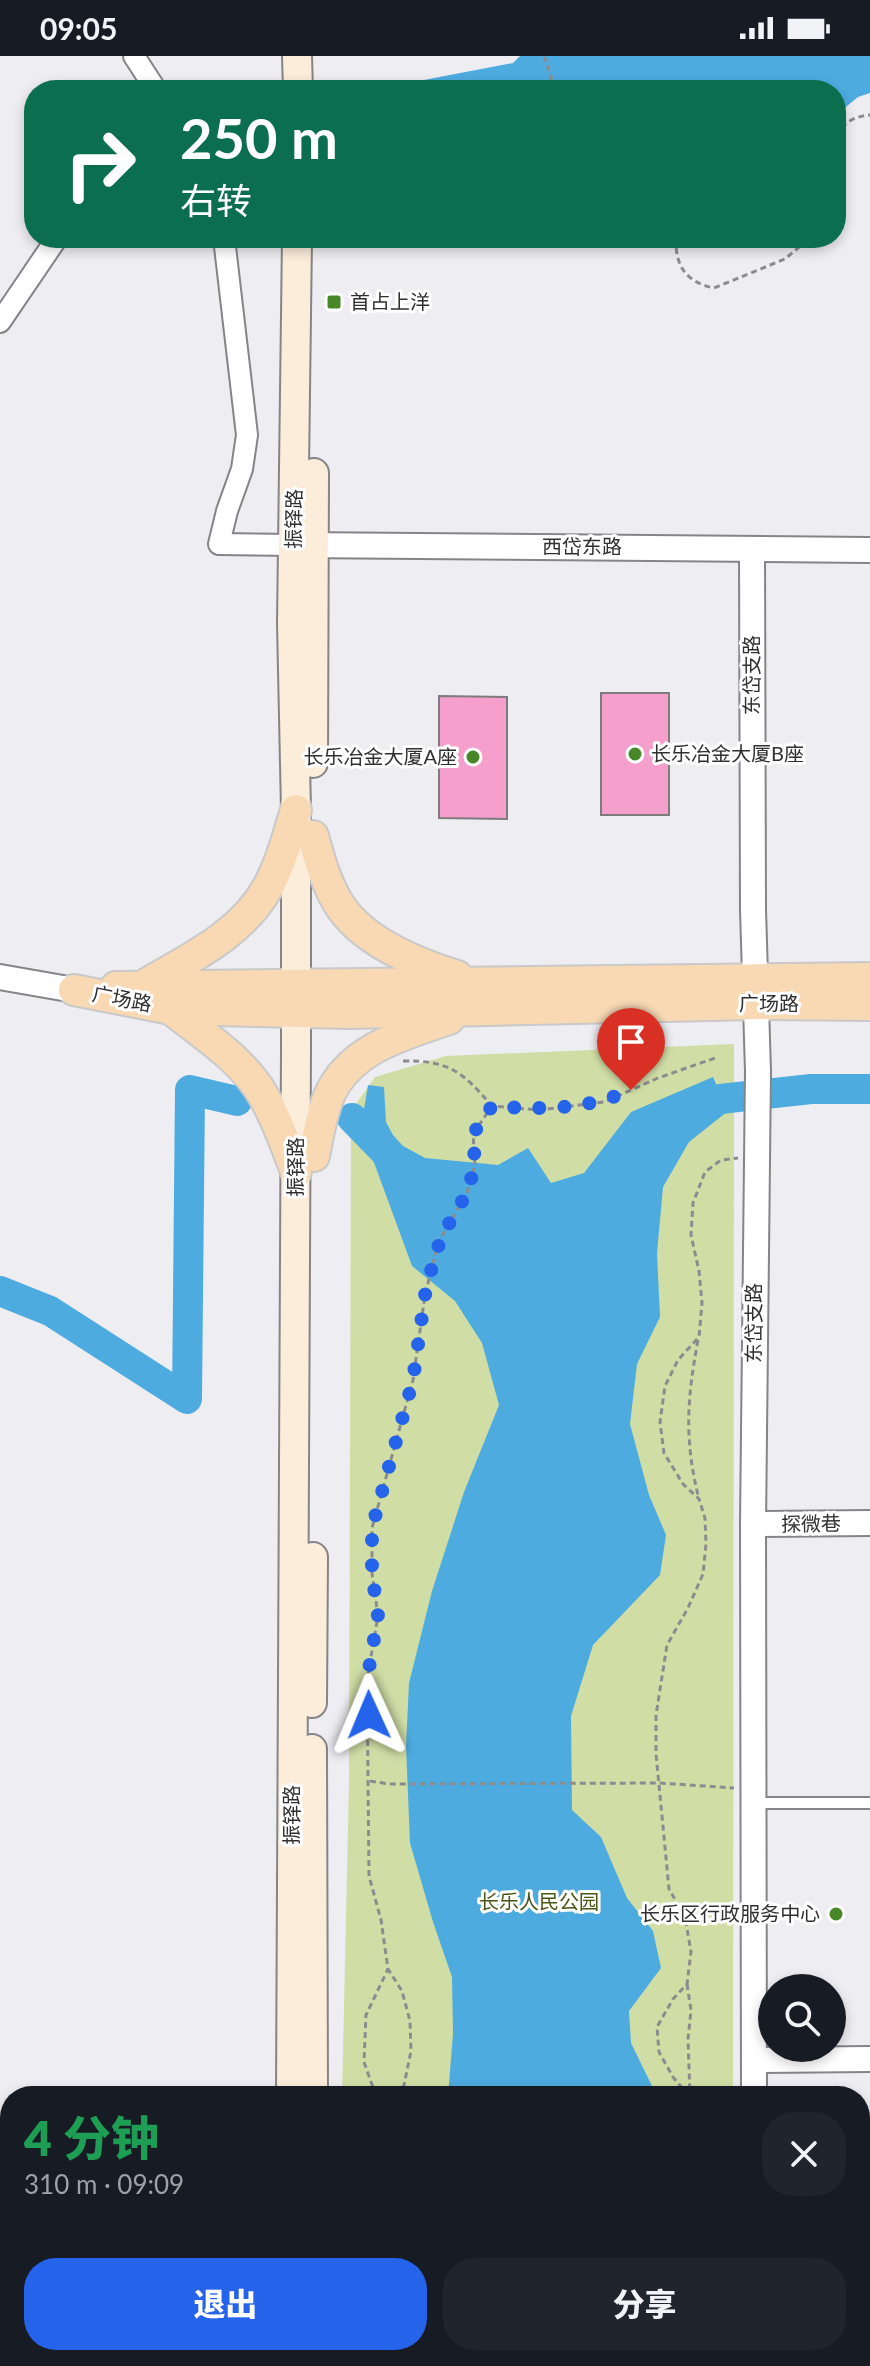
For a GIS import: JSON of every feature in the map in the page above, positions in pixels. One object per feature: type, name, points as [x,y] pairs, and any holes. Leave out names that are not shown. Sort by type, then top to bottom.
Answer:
[{"type":"main road","points":[[297,56],[304,80]]},
{"type":"main road","points":[[308,80],[315,56]]},
{"type":"main road","name":"振铎路","points":[[297,248],[313,836],[304,998]]},
{"type":"main road","name":"振铎路","points":[[313,2086],[304,998],[292,623],[304,545],[314,248]]},
{"type":"main road","points":[[144,985],[231,932],[249,913],[269,884],[296,810]]},
{"type":"main road","points":[[313,836],[338,903],[361,927],[387,946],[474,996]]},
{"type":"main road","name":"广场路","points":[[74,990],[171,1009],[304,998],[756,991],[870,978]]},
{"type":"main road","name":"广场路","points":[[74,990],[144,985],[304,998]]},
{"type":"main road","name":"广场路","points":[[756,991],[870,1005]]},
{"type":"main road","points":[[305,1164],[327,1099],[343,1071],[378,1046],[474,996]]},
{"type":"main road","points":[[171,1009],[253,1080],[305,1164]]},
{"type":"main road","name":"振铎路","points":[[291,2086],[305,1164]]},
{"type":"street","points":[[134,56],[150,80]]},
{"type":"street","points":[[0,322],[50,248]]},
{"type":"street","points":[[225,248],[247,435],[242,469],[219,544],[304,545]]},
{"type":"street","name":"西岱东路","points":[[304,545],[870,550]]},
{"type":"street","name":"东岱支路","points":[[752,550],[758,1071],[747,1153],[753,1524],[754,2086]]},
{"type":"street","points":[[0,977],[74,990]]},
{"type":"street","name":"探微巷","points":[[753,1524],[870,1523]]},
{"type":"street","points":[[754,2060],[870,2059]]},
{"type":"lane","points":[[754,1796],[870,1803]]},
{"type":"path","points":[[544,56],[551,80]]},
{"type":"path","points":[[846,124],[856,116],[870,115]]},
{"type":"path","points":[[676,248],[680,269],[691,280],[714,288],[785,259],[798,248]]},
{"type":"path","points":[[392,1061],[426,1059],[443,1064],[467,1077],[492,1106],[540,1110],[604,1102],[658,1078],[715,1058]]},
{"type":"path","points":[[403,2086],[411,2051],[410,2021],[402,1991],[388,1969],[381,1920],[369,1876],[367,1680],[378,1616],[372,1573],[372,1528],[413,1380],[425,1295],[435,1255],[443,1234],[467,1193],[475,1165],[473,1134],[492,1106]]},
{"type":"path","points":[[690,2086],[688,2039],[691,2010],[687,1984],[691,1952],[685,1917],[669,1889],[656,1754],[656,1715],[667,1645],[703,1574],[706,1544],[705,1518],[689,1449],[687,1413],[702,1303],[691,1235],[693,1203],[705,1172],[721,1160],[747,1153]]},
{"type":"path","points":[[699,1337],[678,1360],[665,1386],[660,1422],[664,1453],[683,1484],[699,1499]]},
{"type":"path","points":[[370,1781],[389,1784],[660,1783],[754,1796]]},
{"type":"path","points":[[372,2086],[364,2062],[366,2015],[388,1969]]},
{"type":"path","points":[[681,2086],[659,2052],[657,2027],[673,1999],[687,1984]]},
{"type":"green space","name":"长乐人民公园","points":[[734,1044],[733,2086],[342,2086],[349,1784],[351,1137],[355,1105],[375,1077],[446,1056]]},
{"type":"water","points":[[520,56],[870,56],[870,93],[858,97],[846,107],[846,80],[424,80],[513,63]]},
{"type":"water","points":[[713,1077],[728,1111],[689,1142],[663,1187],[657,1253],[660,1317],[637,1364],[630,1424],[649,1495],[666,1535],[660,1575],[593,1645],[571,1716],[572,1810],[601,1837],[627,1898],[653,1931],[661,1968],[629,2011],[631,2043],[652,2086],[449,2086],[453,2034],[452,1977],[410,1843],[406,1746],[409,1683],[432,1591],[464,1492],[499,1405],[482,1343],[455,1301],[412,1266],[361,1127],[368,1085],[384,1087],[386,1122],[393,1135],[403,1146],[425,1158],[498,1165],[528,1148],[551,1183],[584,1173],[631,1112]]},
{"type":"building","name":"长乐冶金大厦B座","points":[[601,693],[669,693],[669,815],[601,815]]},
{"type":"building","name":"长乐冶金大厦A座","points":[[439,696],[507,697],[507,819],[439,818]]},
{"type":"waterway","points":[[689,1117],[720,1099],[811,1089],[870,1089]]},
{"type":"waterway","points":[[0,1291],[50,1311],[187,1399],[190,1090],[237,1101]]},
{"type":"waterway","points":[[352,1118],[390,1157]]},
{"type":"place","name":"首占上洋","points":[[334,302]]},
{"type":"place","name":"长乐冶金大厦B座","points":[[635,754]]},
{"type":"place","name":"长乐冶金大厦A座","points":[[473,757]]},
{"type":"place","name":"长乐区行政服务中心","points":[[836,1914]]},
{"type":"route","points":[[369,1715],[367,1680],[378,1616],[372,1573],[372,1528],[413,1380],[425,1295],[435,1255],[443,1234],[467,1193],[475,1165],[473,1134],[492,1106],[540,1110],[604,1102],[631,1090]]}]
